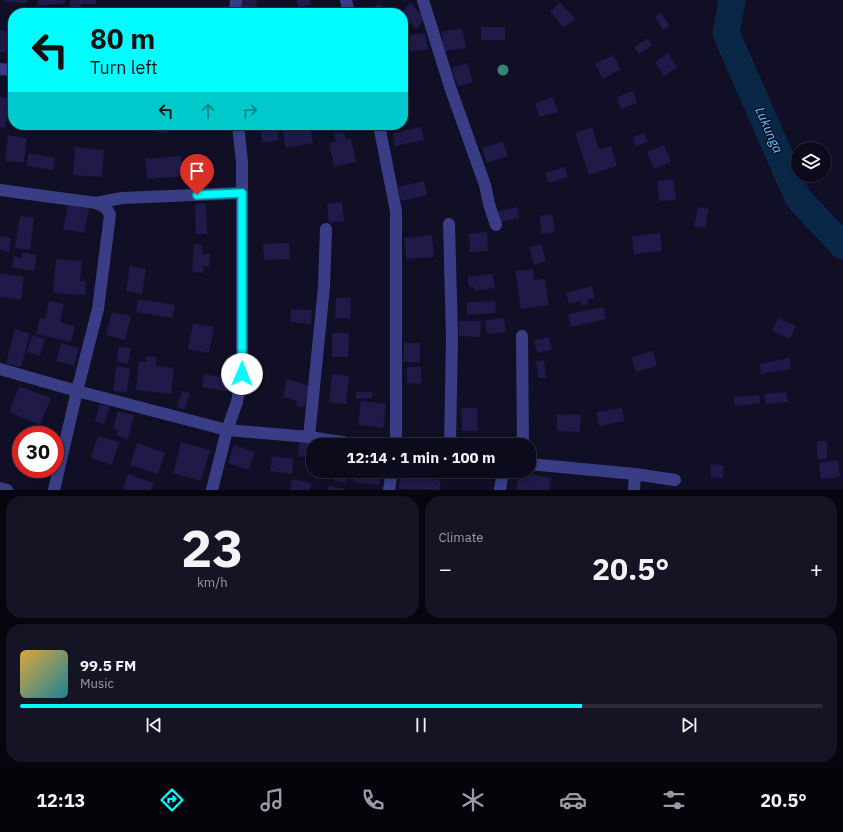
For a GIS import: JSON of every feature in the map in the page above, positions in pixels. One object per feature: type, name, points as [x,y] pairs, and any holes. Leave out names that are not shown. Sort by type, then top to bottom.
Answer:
[{"type":"street","points":[[424,0],[450,87],[485,185],[489,204],[496,224]]},
{"type":"street","points":[[212,490],[227,430],[237,402],[242,374],[242,162],[239,130]]},
{"type":"street","points":[[380,130],[396,211],[396,438]]},
{"type":"street","points":[[0,190],[96,203],[107,209],[110,215],[98,309],[54,490]]},
{"type":"street","points":[[96,203],[122,198],[242,193]]},
{"type":"street","points":[[448,224],[452,337],[450,438]]},
{"type":"street","points":[[309,437],[324,287],[326,229]]},
{"type":"street","points":[[522,336],[523,438]]},
{"type":"street","points":[[0,369],[77,391],[227,430],[316,438]]},
{"type":"street","points":[[536,465],[635,474],[674,480]]},
{"type":"street","points":[[634,490],[635,474]]},
{"type":"street","points":[[389,490],[391,478]]},
{"type":"street","points":[[500,490],[502,478]]},
{"type":"street","points":[[0,488],[7,490]]},
{"type":"building","points":[[5,0],[27,0],[27,3],[5,2]]},
{"type":"building","points":[[37,0],[65,0],[65,3],[38,6]]},
{"type":"building","points":[[70,0],[96,0],[96,4],[81,4],[81,7],[70,7]]},
{"type":"building","points":[[242,0],[257,0],[256,8],[241,8]]},
{"type":"building","points":[[297,0],[310,0],[311,5],[298,7]]},
{"type":"building","points":[[560,2],[575,19],[564,28],[550,11]]},
{"type":"building","points":[[410,3],[426,18],[416,29],[408,22],[408,8],[406,8]]},
{"type":"building","points":[[381,4],[382,8],[369,8]]},
{"type":"building","points":[[661,13],[670,26],[663,30],[655,17]]},
{"type":"building","points":[[481,27],[505,27],[505,40],[481,40]]},
{"type":"building","points":[[462,28],[466,48],[445,51],[441,32]]},
{"type":"building","points":[[0,30],[8,32],[8,42],[6,53],[0,52]]},
{"type":"building","points":[[425,33],[428,49],[410,52],[408,36]]},
{"type":"building","points":[[648,38],[652,46],[639,54],[634,47]]},
{"type":"building","points":[[668,53],[677,67],[664,76],[655,62]]},
{"type":"building","points":[[613,55],[621,69],[603,79],[595,64]]},
{"type":"building","points":[[467,63],[473,82],[458,87],[452,68]]},
{"type":"building","points":[[633,91],[637,103],[621,109],[617,97]]},
{"type":"building","points":[[0,97],[8,98],[8,110],[5,128],[0,127]]},
{"type":"building","points":[[553,97],[558,112],[539,117],[535,103]]},
{"type":"building","points":[[421,127],[424,140],[395,146],[393,133]]},
{"type":"building","points":[[592,127],[599,149],[611,146],[617,166],[589,175],[575,133]]},
{"type":"building","points":[[156,130],[168,130],[168,133],[156,132]]},
{"type":"building","points":[[260,130],[278,130],[279,140],[262,143]]},
{"type":"building","points":[[283,130],[311,130],[313,143],[286,148]]},
{"type":"building","points":[[344,132],[346,140],[351,139],[356,162],[334,167],[329,143],[336,142],[334,134]]},
{"type":"building","points":[[644,133],[648,142],[636,146],[633,137]]},
{"type":"building","points":[[8,135],[27,138],[24,163],[5,161]]},
{"type":"building","points":[[503,142],[508,156],[487,163],[482,148]]},
{"type":"building","points":[[664,145],[671,162],[654,169],[647,152]]},
{"type":"building","points":[[75,147],[104,150],[102,177],[73,175]]},
{"type":"building","points":[[28,153],[55,158],[53,170],[27,166]]},
{"type":"building","points":[[181,156],[183,176],[147,179],[145,159]]},
{"type":"building","points":[[200,158],[203,178],[188,180],[186,160]]},
{"type":"building","points":[[565,167],[568,177],[549,183],[545,173]]},
{"type":"building","points":[[673,179],[676,200],[659,201],[657,181]]},
{"type":"building","points":[[424,181],[427,195],[401,201],[398,187]]},
{"type":"building","points":[[342,202],[344,221],[329,222],[327,204]]},
{"type":"building","points":[[206,203],[207,234],[196,234],[195,204]]},
{"type":"building","points":[[68,205],[89,209],[84,233],[63,229]]},
{"type":"building","points":[[517,207],[519,218],[501,222],[498,211]]},
{"type":"building","points":[[698,207],[709,209],[705,228],[694,226]]},
{"type":"building","points":[[552,214],[555,232],[542,234],[539,216]]},
{"type":"building","points":[[20,216],[34,218],[30,250],[15,248]]},
{"type":"building","points":[[487,232],[488,251],[470,252],[469,234]]},
{"type":"building","points":[[660,233],[662,251],[634,254],[632,236]]},
{"type":"building","points":[[432,235],[434,257],[406,259],[404,238]]},
{"type":"building","points":[[0,236],[11,238],[9,252],[0,250]]},
{"type":"building","points":[[289,243],[290,259],[264,260],[263,244]]},
{"type":"building","points":[[194,244],[202,245],[202,254],[210,254],[209,267],[204,266],[203,273],[192,272]]},
{"type":"building","points":[[541,244],[546,261],[534,265],[529,247]]},
{"type":"building","points":[[22,252],[37,255],[34,271],[12,267],[14,256],[21,258]]},
{"type":"building","points":[[56,259],[82,261],[80,281],[86,281],[85,295],[53,293]]},
{"type":"building","points":[[130,266],[146,269],[142,294],[126,291]]},
{"type":"building","points":[[533,269],[534,280],[545,279],[549,305],[521,309],[515,271]]},
{"type":"building","points":[[0,273],[24,277],[21,300],[0,297]]},
{"type":"building","points":[[492,274],[495,288],[475,291],[474,287],[469,287],[467,277]]},
{"type":"building","points":[[592,286],[595,298],[587,300],[589,304],[582,306],[580,301],[569,304],[566,293]]},
{"type":"building","points":[[336,298],[351,298],[350,319],[335,318]]},
{"type":"building","points":[[138,299],[175,305],[172,318],[136,312]]},
{"type":"building","points":[[49,301],[64,304],[60,322],[75,326],[71,342],[36,334],[40,318],[45,319]]},
{"type":"building","points":[[495,301],[496,313],[467,315],[467,302]]},
{"type":"building","points":[[603,307],[606,319],[571,327],[568,314]]},
{"type":"building","points":[[291,309],[312,310],[311,324],[290,322]]},
{"type":"building","points":[[112,312],[131,316],[125,340],[106,335]]},
{"type":"building","points":[[504,318],[506,332],[487,334],[485,320]]},
{"type":"building","points":[[778,318],[796,326],[790,339],[772,331]]},
{"type":"building","points":[[459,321],[481,321],[480,337],[459,336]]},
{"type":"building","points":[[193,323],[214,327],[209,353],[188,349]]},
{"type":"building","points":[[15,329],[30,334],[21,367],[6,363]]},
{"type":"building","points":[[332,333],[349,333],[348,357],[332,357]]},
{"type":"building","points":[[32,335],[45,339],[40,356],[27,352]]},
{"type":"building","points":[[549,337],[552,350],[537,353],[534,340]]},
{"type":"building","points":[[61,343],[79,348],[74,366],[56,361]]},
{"type":"building","points":[[404,343],[420,343],[420,362],[403,362]]},
{"type":"building","points":[[119,346],[131,348],[128,364],[116,362]]},
{"type":"building","points":[[653,351],[657,366],[636,372],[631,357]]},
{"type":"building","points":[[146,356],[157,357],[156,366],[174,368],[171,394],[136,390],[139,361],[146,362]]},
{"type":"building","points":[[789,358],[791,369],[761,374],[760,364]]},
{"type":"building","points":[[544,360],[546,378],[538,378],[536,361]]},
{"type":"building","points":[[116,366],[130,368],[127,392],[113,391]]},
{"type":"building","points":[[407,367],[421,367],[421,384],[407,383]]},
{"type":"building","points":[[204,374],[232,379],[230,392],[202,387]]},
{"type":"building","points":[[332,374],[349,376],[346,404],[329,402]]},
{"type":"building","points":[[287,379],[310,386],[304,408],[296,406],[297,401],[283,397]]},
{"type":"building","points":[[19,386],[51,398],[40,425],[9,412]]},
{"type":"building","points":[[182,391],[190,393],[184,410],[177,407]]},
{"type":"building","points":[[356,392],[372,392],[372,398],[356,399]]},
{"type":"building","points":[[786,392],[788,402],[766,404],[764,394]]},
{"type":"building","points":[[759,395],[760,403],[735,406],[734,397]]},
{"type":"building","points":[[361,401],[386,404],[383,428],[358,425]]},
{"type":"building","points":[[100,404],[110,407],[104,424],[95,421]]},
{"type":"building","points":[[461,408],[477,408],[478,431],[462,431]]},
{"type":"building","points":[[622,408],[624,421],[599,426],[596,412]]},
{"type":"building","points":[[118,411],[134,415],[128,439],[116,436],[118,430],[113,429]]},
{"type":"building","points":[[557,414],[581,415],[580,432],[557,431]]},
{"type":"building","points":[[98,436],[119,442],[112,465],[91,458]]},
{"type":"building","points":[[300,440],[306,441],[306,457],[298,456]]},
{"type":"building","points":[[817,441],[827,441],[827,459],[817,459]]},
{"type":"building","points":[[181,442],[210,450],[201,481],[173,473]]},
{"type":"building","points":[[137,443],[165,453],[158,474],[130,465]]},
{"type":"building","points":[[234,445],[255,452],[249,470],[228,463]]},
{"type":"building","points":[[272,456],[293,459],[292,474],[270,471]]},
{"type":"building","points":[[838,460],[840,477],[821,479],[819,463]]},
{"type":"building","points":[[711,464],[723,465],[723,478],[711,477]]},
{"type":"building","points":[[128,474],[154,483],[151,490],[128,490],[123,488]]},
{"type":"building","points":[[536,475],[551,478],[549,490],[516,490],[519,478],[536,478]]},
{"type":"building","points":[[334,478],[347,478],[346,483],[333,481]]},
{"type":"building","points":[[354,478],[380,478],[379,485],[354,482]]},
{"type":"building","points":[[401,478],[428,478],[441,481],[439,490],[398,489]]},
{"type":"building","points":[[292,479],[311,483],[310,490],[290,490]]},
{"type":"building","points":[[329,486],[345,489],[345,490],[328,490]]},
{"type":"waterway","name":"Lukunga","points":[[732,0],[726,33],[798,198],[843,246]]},
{"type":"route","points":[[197,195],[242,193],[242,374]]}]
